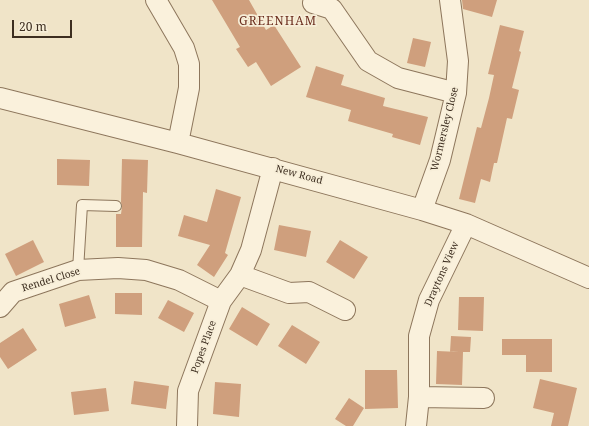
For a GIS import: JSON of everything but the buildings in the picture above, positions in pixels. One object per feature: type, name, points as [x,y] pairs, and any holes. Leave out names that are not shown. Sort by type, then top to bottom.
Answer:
[{"type":"street","points":[[156,0],[184,48],[189,64],[189,88],[178,143]]},
{"type":"street","name":"Wormersley Close","points":[[422,210],[440,160],[456,93],[458,61],[450,0]]},
{"type":"street","points":[[313,3],[332,9],[368,61],[398,78],[456,93]]},
{"type":"street","name":"New Road","points":[[0,98],[273,168],[422,210],[466,224],[589,278]]},
{"type":"street","name":"Popes Place","points":[[187,426],[188,391],[221,302],[240,275],[251,250],[273,168]]},
{"type":"street","name":"Draytons View","points":[[416,426],[419,336],[428,300],[466,224]]},
{"type":"street","name":"Rendel Close","points":[[0,307],[7,288],[78,270],[118,268],[146,270],[179,280],[221,302]]},
{"type":"street","points":[[240,275],[289,293],[309,292],[345,310]]},
{"type":"street","points":[[418,397],[484,398]]},
{"type":"lane","points":[[78,270],[82,205],[116,206]]},
{"type":"district","name":"GREENHAM","points":[[278,22]]}]
